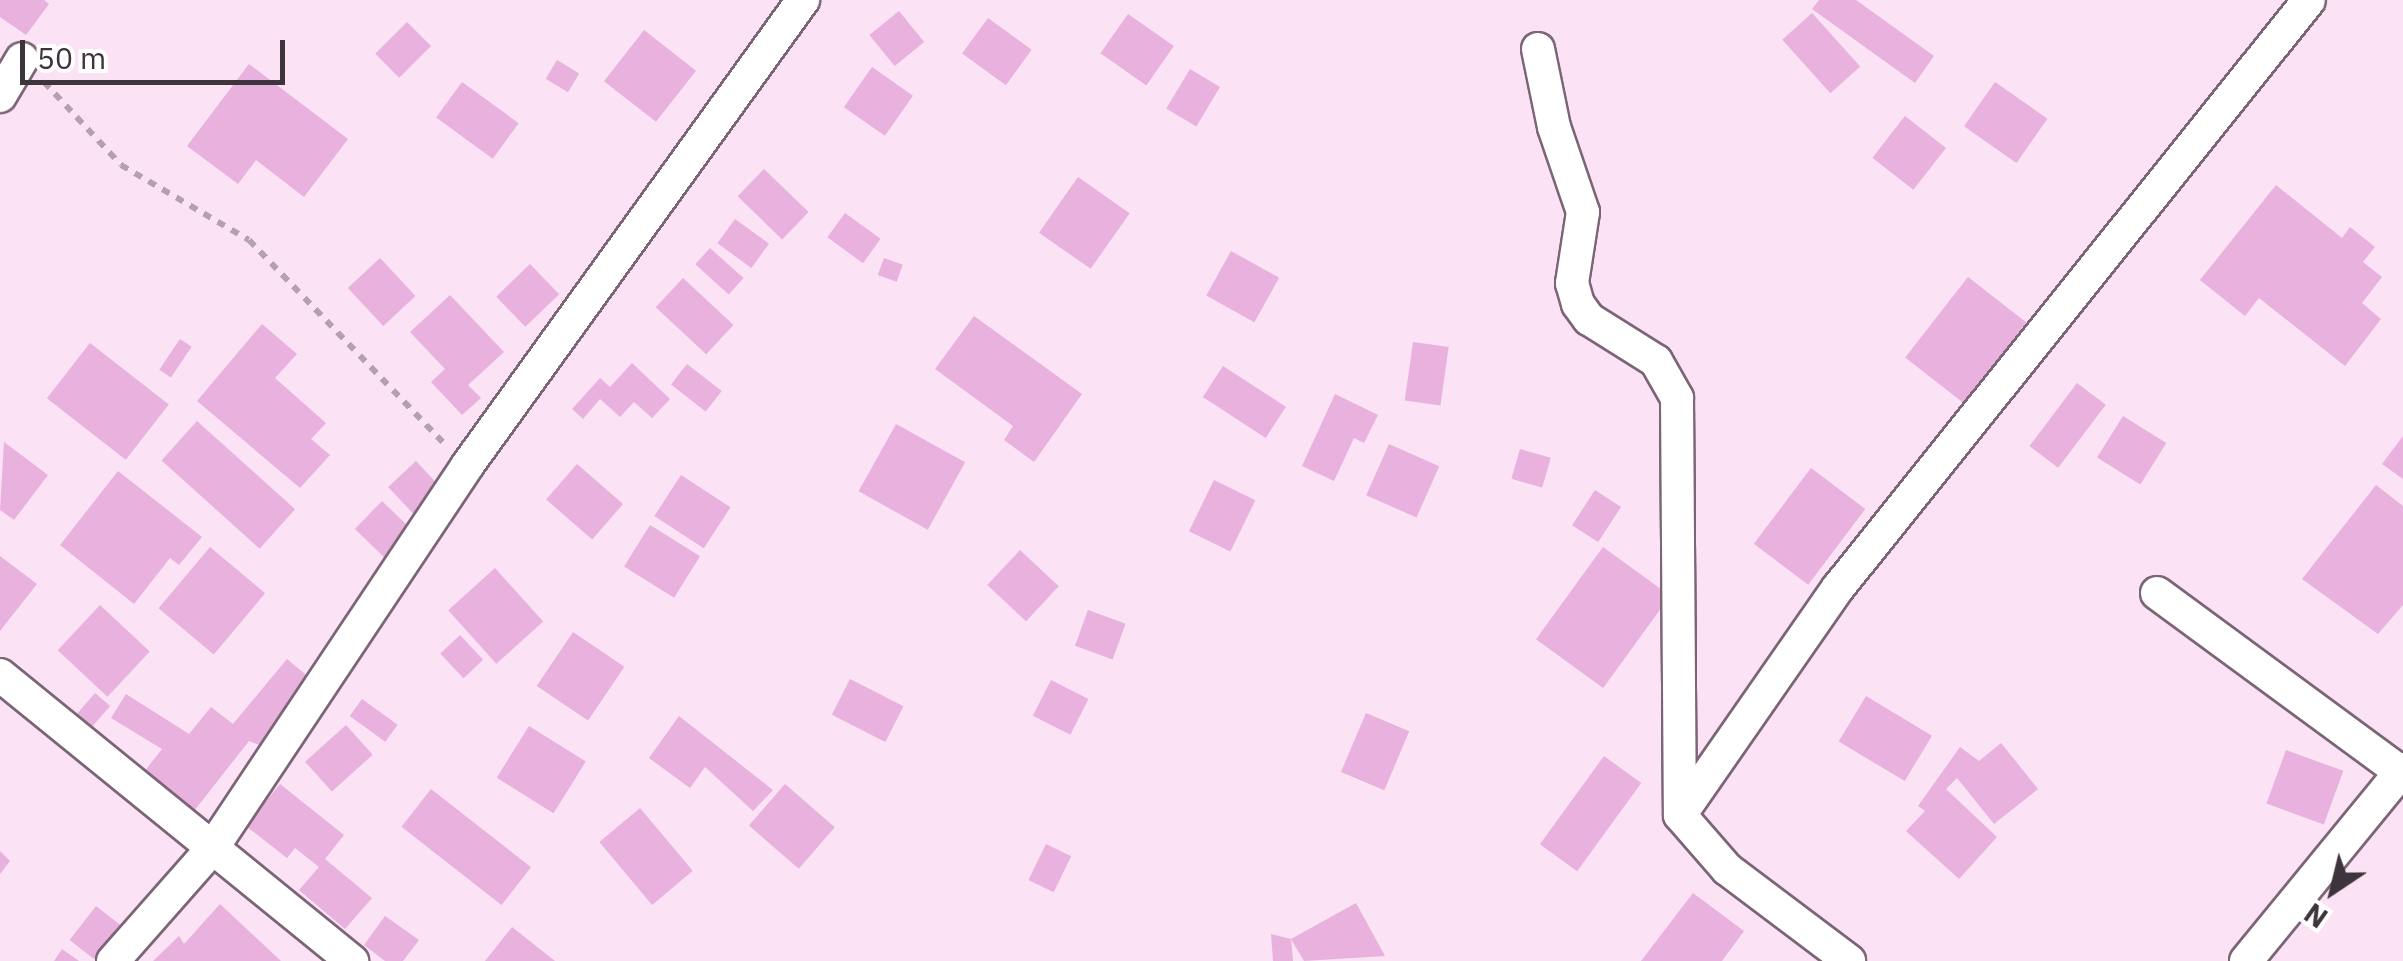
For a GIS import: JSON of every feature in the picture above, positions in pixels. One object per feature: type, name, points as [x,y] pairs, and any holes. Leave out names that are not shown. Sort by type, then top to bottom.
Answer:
[{"type":"street","points":[[114,961],[211,850],[467,466],[803,0]]},
{"type":"street","points":[[1680,815],[1838,588],[2309,0]]},
{"type":"street","points":[[1538,50],[1554,127],[1583,212],[1572,283],[1578,304],[1589,319],[1656,361],[1677,398],[1683,510],[1680,815],[1727,869],[1848,961]]},
{"type":"street","points":[[0,96],[22,59]]},
{"type":"street","points":[[2157,593],[2402,772],[2246,961]]},
{"type":"street","points":[[0,675],[352,961]]},
{"type":"path","points":[[22,59],[121,165],[249,240],[467,466]]},
{"type":"building","points":[[0,0],[44,0],[49,4],[26,35],[0,17]]},
{"type":"building","points":[[1819,0],[1856,0],[1934,56],[1915,83],[1812,9]]},
{"type":"building","points":[[899,11],[924,42],[895,66],[869,35]]},
{"type":"building","points":[[1812,13],[1860,67],[1830,93],[1782,40]]},
{"type":"building","points":[[1128,14],[1174,46],[1146,85],[1100,53]]},
{"type":"building","points":[[988,18],[1032,50],[1006,85],[962,54]]},
{"type":"building","points":[[407,22],[431,46],[399,78],[375,54]]},
{"type":"building","points":[[644,30],[696,71],[656,122],[604,81]]},
{"type":"building","points":[[557,60],[579,73],[568,92],[546,79]]},
{"type":"building","points":[[249,64],[348,139],[304,197],[256,160],[238,184],[187,146]]},
{"type":"building","points":[[872,67],[913,96],[885,136],[844,107]]},
{"type":"building","points":[[1190,69],[1220,87],[1196,126],[1166,108]]},
{"type":"building","points":[[462,82],[519,123],[493,159],[436,118]]},
{"type":"building","points":[[1995,82],[2047,119],[2016,163],[1964,126]]},
{"type":"building","points":[[1905,116],[1946,148],[1913,190],[1872,158]]},
{"type":"building","points":[[764,169],[809,212],[782,239],[738,196]]},
{"type":"building","points":[[1078,177],[1130,213],[1091,269],[1039,233]]},
{"type":"building","points":[[2276,185],[2342,238],[2350,227],[2375,247],[2363,262],[2382,277],[2362,303],[2381,319],[2345,366],[2259,298],[2245,316],[2200,280]]},
{"type":"building","points":[[845,213],[881,239],[863,263],[827,237]]},
{"type":"building","points":[[735,219],[769,244],[751,268],[717,243]]},
{"type":"building","points":[[710,248],[743,278],[729,294],[695,264]]},
{"type":"building","points":[[1231,251],[1279,278],[1254,322],[1206,296]]},
{"type":"building","points":[[380,258],[415,296],[383,326],[348,288]]},
{"type":"building","points":[[884,258],[903,265],[897,282],[878,275]]},
{"type":"building","points":[[530,264],[559,294],[525,327],[496,297]]},
{"type":"building","points":[[1968,277],[2026,323],[1964,403],[1905,357]]},
{"type":"building","points":[[683,278],[733,325],[706,354],[656,307]]},
{"type":"building","points":[[450,295],[504,352],[468,385],[481,398],[462,415],[431,382],[445,369],[410,332]]},
{"type":"building","points":[[974,316],[1082,394],[1034,462],[1004,440],[1013,426],[935,369]]},
{"type":"building","points":[[262,324],[297,354],[275,378],[326,423],[311,439],[330,455],[300,488],[197,401]]},
{"type":"building","points":[[180,339],[192,347],[171,378],[159,370]]},
{"type":"building","points":[[1413,342],[1449,347],[1440,405],[1405,400]]},
{"type":"building","points":[[90,343],[169,405],[126,460],[47,398]]},
{"type":"building","points":[[632,363],[670,399],[652,418],[634,402],[620,417],[600,399],[583,419],[572,409],[600,378],[610,387]]},
{"type":"building","points":[[687,364],[722,391],[706,412],[671,384]]},
{"type":"building","points":[[1223,366],[1286,407],[1266,438],[1203,397]]},
{"type":"building","points":[[2077,383],[2106,405],[2058,468],[2029,446]]},
{"type":"building","points":[[1335,394],[1378,415],[1364,443],[1354,438],[1334,481],[1302,466]]},
{"type":"building","points":[[2123,416],[2166,443],[2140,485],[2097,458]]},
{"type":"building","points":[[197,421],[295,509],[260,549],[162,460]]},
{"type":"building","points":[[896,424],[965,462],[928,530],[859,491]]},
{"type":"building","points":[[2403,436],[2403,479],[2382,464]]},
{"type":"building","points":[[4,442],[48,475],[14,520],[0,510]]},
{"type":"building","points":[[1389,444],[1439,466],[1416,518],[1366,495]]},
{"type":"building","points":[[1520,449],[1551,458],[1542,488],[1511,479]]},
{"type":"building","points":[[416,461],[450,498],[422,523],[388,487]]},
{"type":"building","points":[[577,464],[623,504],[592,539],[546,499]]},
{"type":"building","points":[[1811,468],[1865,509],[1808,585],[1754,544]]},
{"type":"building","points":[[118,471],[202,537],[179,565],[170,558],[134,604],[60,545]]},
{"type":"building","points":[[681,475],[730,507],[704,548],[654,516]]},
{"type":"building","points":[[1214,480],[1255,500],[1230,551],[1189,531]]},
{"type":"building","points":[[2376,485],[2403,506],[2403,605],[2378,634],[2302,579]]},
{"type":"building","points":[[1595,490],[1621,507],[1598,542],[1572,525]]},
{"type":"building","points":[[382,501],[419,537],[392,565],[355,529]]},
{"type":"building","points":[[650,525],[700,556],[674,598],[624,567]]},
{"type":"building","points":[[210,547],[265,593],[214,655],[159,608]]},
{"type":"building","points":[[1603,547],[1670,596],[1603,688],[1536,639]]},
{"type":"building","points":[[1020,550],[1059,586],[1026,621],[987,585]]},
{"type":"building","points":[[0,556],[37,584],[0,631]]},
{"type":"building","points":[[495,568],[543,622],[496,664],[448,610]]},
{"type":"building","points":[[100,605],[150,651],[107,697],[58,650]]},
{"type":"building","points":[[1088,610],[1126,624],[1113,659],[1075,646]]},
{"type":"building","points":[[573,632],[624,667],[588,721],[537,686]]},
{"type":"building","points":[[460,635],[483,660],[463,678],[440,653]]},
{"type":"building","points":[[287,659],[312,680],[259,745],[249,741],[194,811],[144,772],[162,749],[111,718],[126,694],[189,734],[211,707],[233,724]]},
{"type":"building","points":[[850,679],[903,706],[885,742],[832,715]]},
{"type":"building","points":[[1051,680],[1088,699],[1070,735],[1033,716]]},
{"type":"building","points":[[95,693],[110,706],[90,729],[75,716]]},
{"type":"building","points":[[1866,696],[1932,736],[1905,781],[1839,741]]},
{"type":"building","points":[[362,699],[398,725],[385,742],[350,716]]},
{"type":"building","points":[[1366,713],[1409,731],[1384,790],[1341,772]]},
{"type":"building","points":[[679,716],[773,790],[753,811],[705,767],[690,788],[649,758]]},
{"type":"building","points":[[346,725],[373,755],[332,792],[305,762]]},
{"type":"building","points":[[529,726],[586,762],[553,813],[497,778]]},
{"type":"building","points":[[2001,743],[2038,789],[1994,824],[1957,778],[1946,789],[1997,837],[1959,879],[1906,831],[1925,811],[1918,806],[1960,747],[1979,761]]},
{"type":"building","points":[[2286,750],[2343,771],[2324,824],[2267,804]]},
{"type":"building","points":[[1604,756],[1641,783],[1577,871],[1540,844]]},
{"type":"building","points":[[280,784],[344,835],[325,859],[372,898],[345,929],[299,890],[319,867],[295,848],[287,858],[246,826]]},
{"type":"building","points":[[785,784],[835,827],[799,869],[749,826]]},
{"type":"building","points":[[431,789],[531,867],[502,905],[401,827]]},
{"type":"building","points":[[640,808],[693,871],[652,905],[599,842]]},
{"type":"building","points":[[1046,844],[1071,856],[1054,892],[1028,880]]},
{"type":"building","points":[[0,851],[10,861],[0,874]]},
{"type":"building","points":[[1693,893],[1744,931],[1722,961],[1641,961]]},
{"type":"building","points":[[1356,903],[1385,956],[1304,961],[1291,939]]},
{"type":"building","points":[[220,904],[281,961],[153,961],[179,936],[184,944]]},
{"type":"building","points":[[96,906],[120,925],[94,959],[70,940]]},
{"type":"building","points":[[385,916],[419,940],[403,961],[385,961],[364,945]]},
{"type":"building","points":[[512,927],[555,961],[485,961]]},
{"type":"building","points":[[1271,934],[1291,939],[1293,961],[1273,961]]},
{"type":"building","points":[[62,949],[79,961],[54,961]]}]
